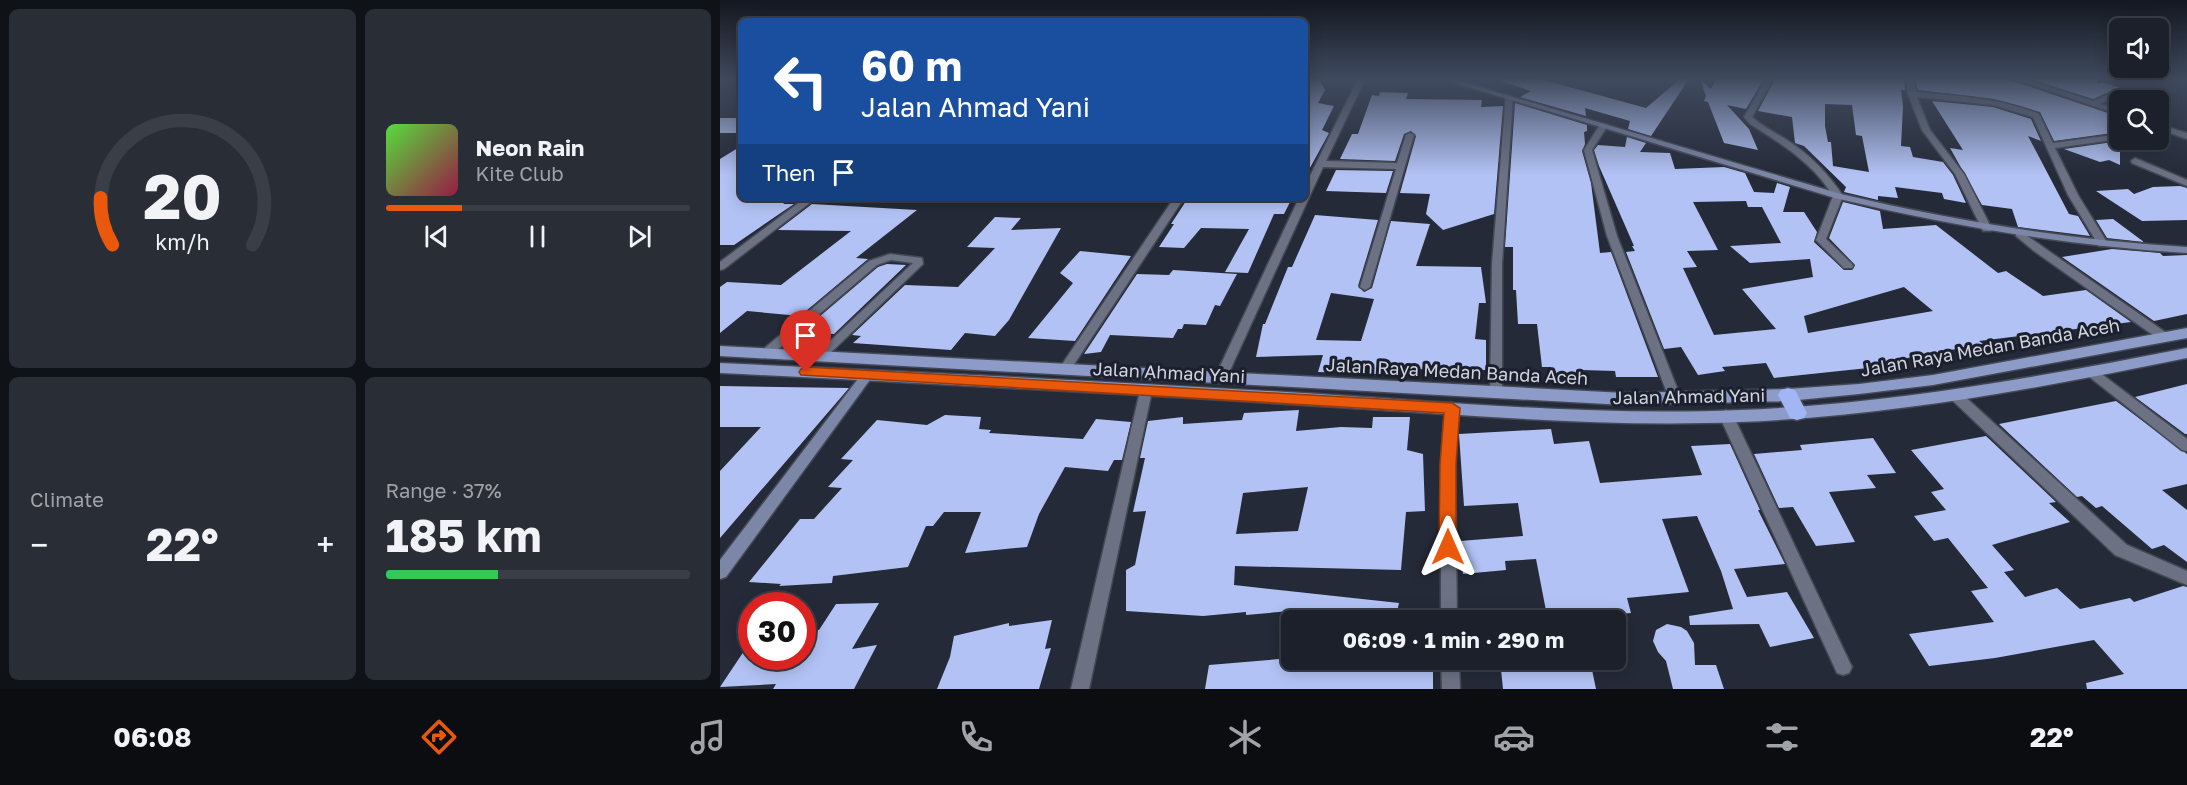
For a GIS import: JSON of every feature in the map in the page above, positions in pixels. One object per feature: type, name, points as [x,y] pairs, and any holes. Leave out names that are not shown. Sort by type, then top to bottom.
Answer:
[{"type":"highway","points":[[1788,395],[1797,413]]},
{"type":"main road","points":[[1557,111],[1838,196],[1987,229],[2103,244],[2187,249]]},
{"type":"main road","name":"Jalan Raya Medan Banda Aceh","points":[[720,351],[1570,398],[1675,398],[1788,395],[1933,380],[2187,333]]},
{"type":"main road","name":"Jalan Ahmad Yani","points":[[720,368],[868,374],[1564,416],[1726,415],[1797,413],[1956,396],[2187,353]]},
{"type":"main road","points":[[720,572],[868,374]]},
{"type":"street","points":[[1308,190],[1345,111]]},
{"type":"street","points":[[1496,393],[1497,264],[1508,111]]},
{"type":"street","points":[[1751,111],[1748,117],[1753,122],[1813,163],[1832,184],[1838,196],[1821,240],[1848,266]]},
{"type":"street","points":[[1919,111],[1931,139],[1959,174],[1987,229]]},
{"type":"street","points":[[2025,111],[2038,118],[2073,195],[2103,244]]},
{"type":"street","points":[[1604,125],[1588,150],[1601,200],[1612,236],[1675,398]]},
{"type":"street","points":[[2169,130],[2187,136]]},
{"type":"street","points":[[1365,287],[1410,135]]},
{"type":"street","points":[[2050,146],[2109,138]]},
{"type":"street","points":[[2135,161],[2187,183]]},
{"type":"street","points":[[1320,164],[1401,166]]},
{"type":"street","points":[[720,267],[807,201]]},
{"type":"street","points":[[1065,369],[1177,201]]},
{"type":"street","points":[[1221,377],[1303,201]]},
{"type":"street","points":[[2020,234],[2164,337]]},
{"type":"street","points":[[765,354],[873,263],[890,257],[918,260],[918,264],[820,356]]},
{"type":"street","points":[[2091,372],[2187,446]]},
{"type":"street","points":[[1080,689],[1146,391]]},
{"type":"street","points":[[1956,396],[2121,550],[2187,578]]},
{"type":"street","points":[[1449,610],[1448,464],[1452,408]]},
{"type":"street","points":[[1726,415],[1843,667]]},
{"type":"street","points":[[1451,670],[1452,689]]},
{"type":"building","points":[[1308,111],[1331,111],[1322,130],[1329,133],[1308,172]]},
{"type":"building","points":[[1366,111],[1503,111],[1494,214],[1443,230],[1426,214],[1430,194],[1400,193],[1416,136],[1411,131],[1404,134],[1395,161],[1340,159],[1352,134],[1358,134]]},
{"type":"building","points":[[1514,111],[1542,111],[1587,125],[1582,151],[1591,183],[1600,253],[1611,252],[1658,377],[1616,377],[1615,371],[1582,370],[1583,379],[1553,379],[1551,367],[1542,367],[1537,324],[1518,324],[1516,290],[1513,290],[1513,247],[1505,247]]},
{"type":"building","points":[[1569,111],[1585,111],[1586,116]]},
{"type":"building","points":[[1596,111],[1668,111],[1651,136],[1628,129],[1630,121]]},
{"type":"building","points":[[1712,111],[1733,111],[1749,129],[1758,150],[1724,143]]},
{"type":"building","points":[[1759,111],[1825,111],[1825,126],[1828,142],[1831,142],[1833,166],[1869,172],[1862,136],[1856,135],[1853,111],[1903,111],[1901,146],[1910,147],[1913,157],[1943,162],[1953,175],[1966,203],[1944,199],[1942,193],[1895,187],[1898,198],[1878,196],[1878,200],[1844,192],[1846,187],[1804,146],[1795,143],[1792,117]]},
{"type":"building","points":[[1938,111],[2006,111],[2031,119],[2041,141],[2028,136],[2069,214],[2078,216],[2090,236],[2018,227],[2012,209],[1982,205],[1950,148],[1963,150]]},
{"type":"building","points":[[2037,111],[2103,111],[2109,113],[2109,134],[2054,141],[2040,112]]},
{"type":"building","points":[[720,118],[738,118],[738,133],[720,133]]},
{"type":"building","points":[[1627,137],[1646,143],[1640,152],[1670,153],[1675,169],[1724,167],[1745,173],[1754,192],[1774,193],[1777,183],[1790,187],[1783,212],[1804,212],[1817,232],[1814,242],[1844,270],[1852,270],[1855,265],[1829,238],[1843,202],[1880,211],[1883,229],[1936,225],[1998,273],[2006,271],[2043,296],[2086,290],[2131,322],[1979,341],[1983,344],[1902,359],[1906,364],[1774,378],[1766,363],[1722,367],[1725,371],[1698,375],[1681,347],[1664,349],[1626,252],[1635,251],[1632,246],[1634,246],[1594,150],[1598,145],[1625,147]],"holes":[[[1746,201],[1748,207],[1762,207],[1781,243],[1730,246],[1750,263],[1810,259],[1813,277],[1742,289],[1776,329],[1714,335],[1683,268],[1697,267],[1687,251],[1718,250],[1693,202]],[[1904,287],[1933,311],[1808,333],[1804,316]]]},
{"type":"building","points":[[2109,143],[2109,150],[2120,150],[2120,165],[2109,160],[2100,162],[2064,149]]},
{"type":"building","points":[[738,148],[738,201],[787,201],[783,204],[794,204],[734,245],[720,245],[720,159]]},
{"type":"building","points":[[1336,170],[1393,171],[1386,193],[1326,191]]},
{"type":"building","points":[[2153,187],[2187,188],[2187,220],[2142,221],[2096,191],[2128,189],[2134,194]]},
{"type":"building","points":[[1186,201],[1290,201],[1284,214],[1274,214],[1248,273],[1225,272],[1249,229],[1201,228],[1184,248],[1159,247],[1174,224],[1171,224]]},
{"type":"building","points":[[812,204],[917,210],[856,258],[868,259],[800,316],[747,311],[720,333],[720,287],[727,282],[781,285],[851,231],[778,230]]},
{"type":"building","points":[[1315,215],[1378,220],[1358,286],[1364,292],[1372,288],[1391,221],[1430,224],[1416,266],[1481,267],[1486,303],[1479,303],[1475,339],[1486,340],[1486,370],[1408,369],[1407,375],[1318,372],[1323,355],[1256,357],[1263,324],[1265,324],[1288,267],[1292,267]],"holes":[[[1331,293],[1374,299],[1361,341],[1316,340]]]},
{"type":"building","points":[[995,217],[1021,218],[1011,230],[1061,228],[1009,320],[995,336],[965,333],[951,350],[853,343],[861,336],[852,335],[905,285],[958,287],[995,248],[967,247]]},
{"type":"building","points":[[2113,219],[2144,242],[2107,238],[2096,220]]},
{"type":"building","points":[[2112,249],[2160,253],[2163,256],[2187,255],[2187,314],[2154,321],[2062,257]]},
{"type":"building","points":[[1080,251],[1131,256],[1075,341],[1028,338],[1073,283],[1060,273]]},
{"type":"building","points":[[887,264],[906,265],[834,334],[806,333],[823,317],[819,317],[878,267]]},
{"type":"building","points":[[1173,270],[1237,274],[1220,306],[1215,305],[1206,325],[1184,324],[1173,338],[1110,335],[1101,352],[1084,354],[1137,274],[1169,275]]},
{"type":"building","points":[[2187,384],[2187,434],[2135,397]]},
{"type":"building","points":[[720,386],[849,388],[720,538],[720,471],[761,427],[720,427]]},
{"type":"building","points":[[2116,401],[2187,454],[2187,484],[2162,490],[2187,510],[2187,562],[2164,545],[2152,549],[2102,506],[2096,508],[2082,496],[2077,497],[1999,424]]},
{"type":"building","points":[[1299,410],[1296,431],[1341,427],[1372,428],[1373,417],[1410,417],[1407,450],[1423,454],[1425,511],[1406,512],[1401,570],[1235,566],[1234,585],[1399,603],[1397,610],[1281,610],[1246,615],[1246,612],[1203,616],[1126,611],[1126,570],[1135,565],[1146,511],[1133,512],[1145,458],[1140,458],[1148,421],[1183,417],[1183,424],[1242,420],[1244,413]],"holes":[[[1308,487],[1298,531],[1236,534],[1243,493]]]},
{"type":"building","points":[[945,415],[981,417],[979,429],[991,430],[989,433],[1083,439],[1096,419],[1131,422],[1122,460],[1114,460],[1108,471],[1065,467],[1039,514],[1027,547],[965,553],[981,512],[944,512],[933,526],[926,526],[908,567],[833,576],[832,583],[779,586],[781,584],[749,582],[800,519],[814,519],[842,488],[828,487],[853,460],[841,459],[877,420],[927,425]]},
{"type":"building","points":[[1551,429],[1554,444],[1589,441],[1600,483],[1702,475],[1691,446],[1730,444],[1760,510],[1758,510],[1785,564],[1734,569],[1747,597],[1787,592],[1814,638],[1770,647],[1759,624],[1690,625],[1689,616],[1733,609],[1721,571],[1697,516],[1662,519],[1689,592],[1627,598],[1631,613],[1626,613],[1626,610],[1546,610],[1536,559],[1505,561],[1506,570],[1463,574],[1460,541],[1523,536],[1518,503],[1464,506],[1459,434]]},
{"type":"building","points":[[1986,436],[2056,502],[2049,503],[2070,522],[1992,545],[2014,570],[2004,572],[2025,597],[2057,588],[2080,609],[2130,598],[2134,602],[2183,586],[2187,587],[2187,689],[2087,689],[2086,683],[2124,674],[2094,640],[1995,658],[1929,666],[1909,634],[1994,622],[1971,591],[1988,588],[1948,538],[1934,541],[1914,516],[1946,510],[1931,492],[1944,489],[1911,450]]},
{"type":"building","points":[[1873,438],[1896,473],[1867,475],[1876,488],[1829,492],[1855,542],[1816,546],[1793,507],[1779,508],[1754,454],[1802,450],[1800,445]]},
{"type":"building","points":[[879,603],[852,649],[877,645],[854,689],[773,689],[776,684],[720,687],[738,660],[738,670],[816,670],[816,630],[819,630],[836,604]]},
{"type":"building","points":[[1052,620],[1045,649],[1051,648],[1039,689],[937,689],[950,657],[954,636],[1009,623],[1009,626]]},
{"type":"building","points":[[1667,624],[1687,631],[1694,643],[1695,665],[1716,665],[1724,689],[1673,689],[1666,661],[1658,652],[1653,641],[1656,630]]},
{"type":"building","points":[[1281,659],[1281,670],[1433,670],[1433,689],[1205,689],[1209,665]]},
{"type":"building","points":[[1501,670],[1592,670],[1596,689],[1503,689]]},
{"type":"route","points":[[806,372],[1452,408],[1448,464],[1448,547]]}]
